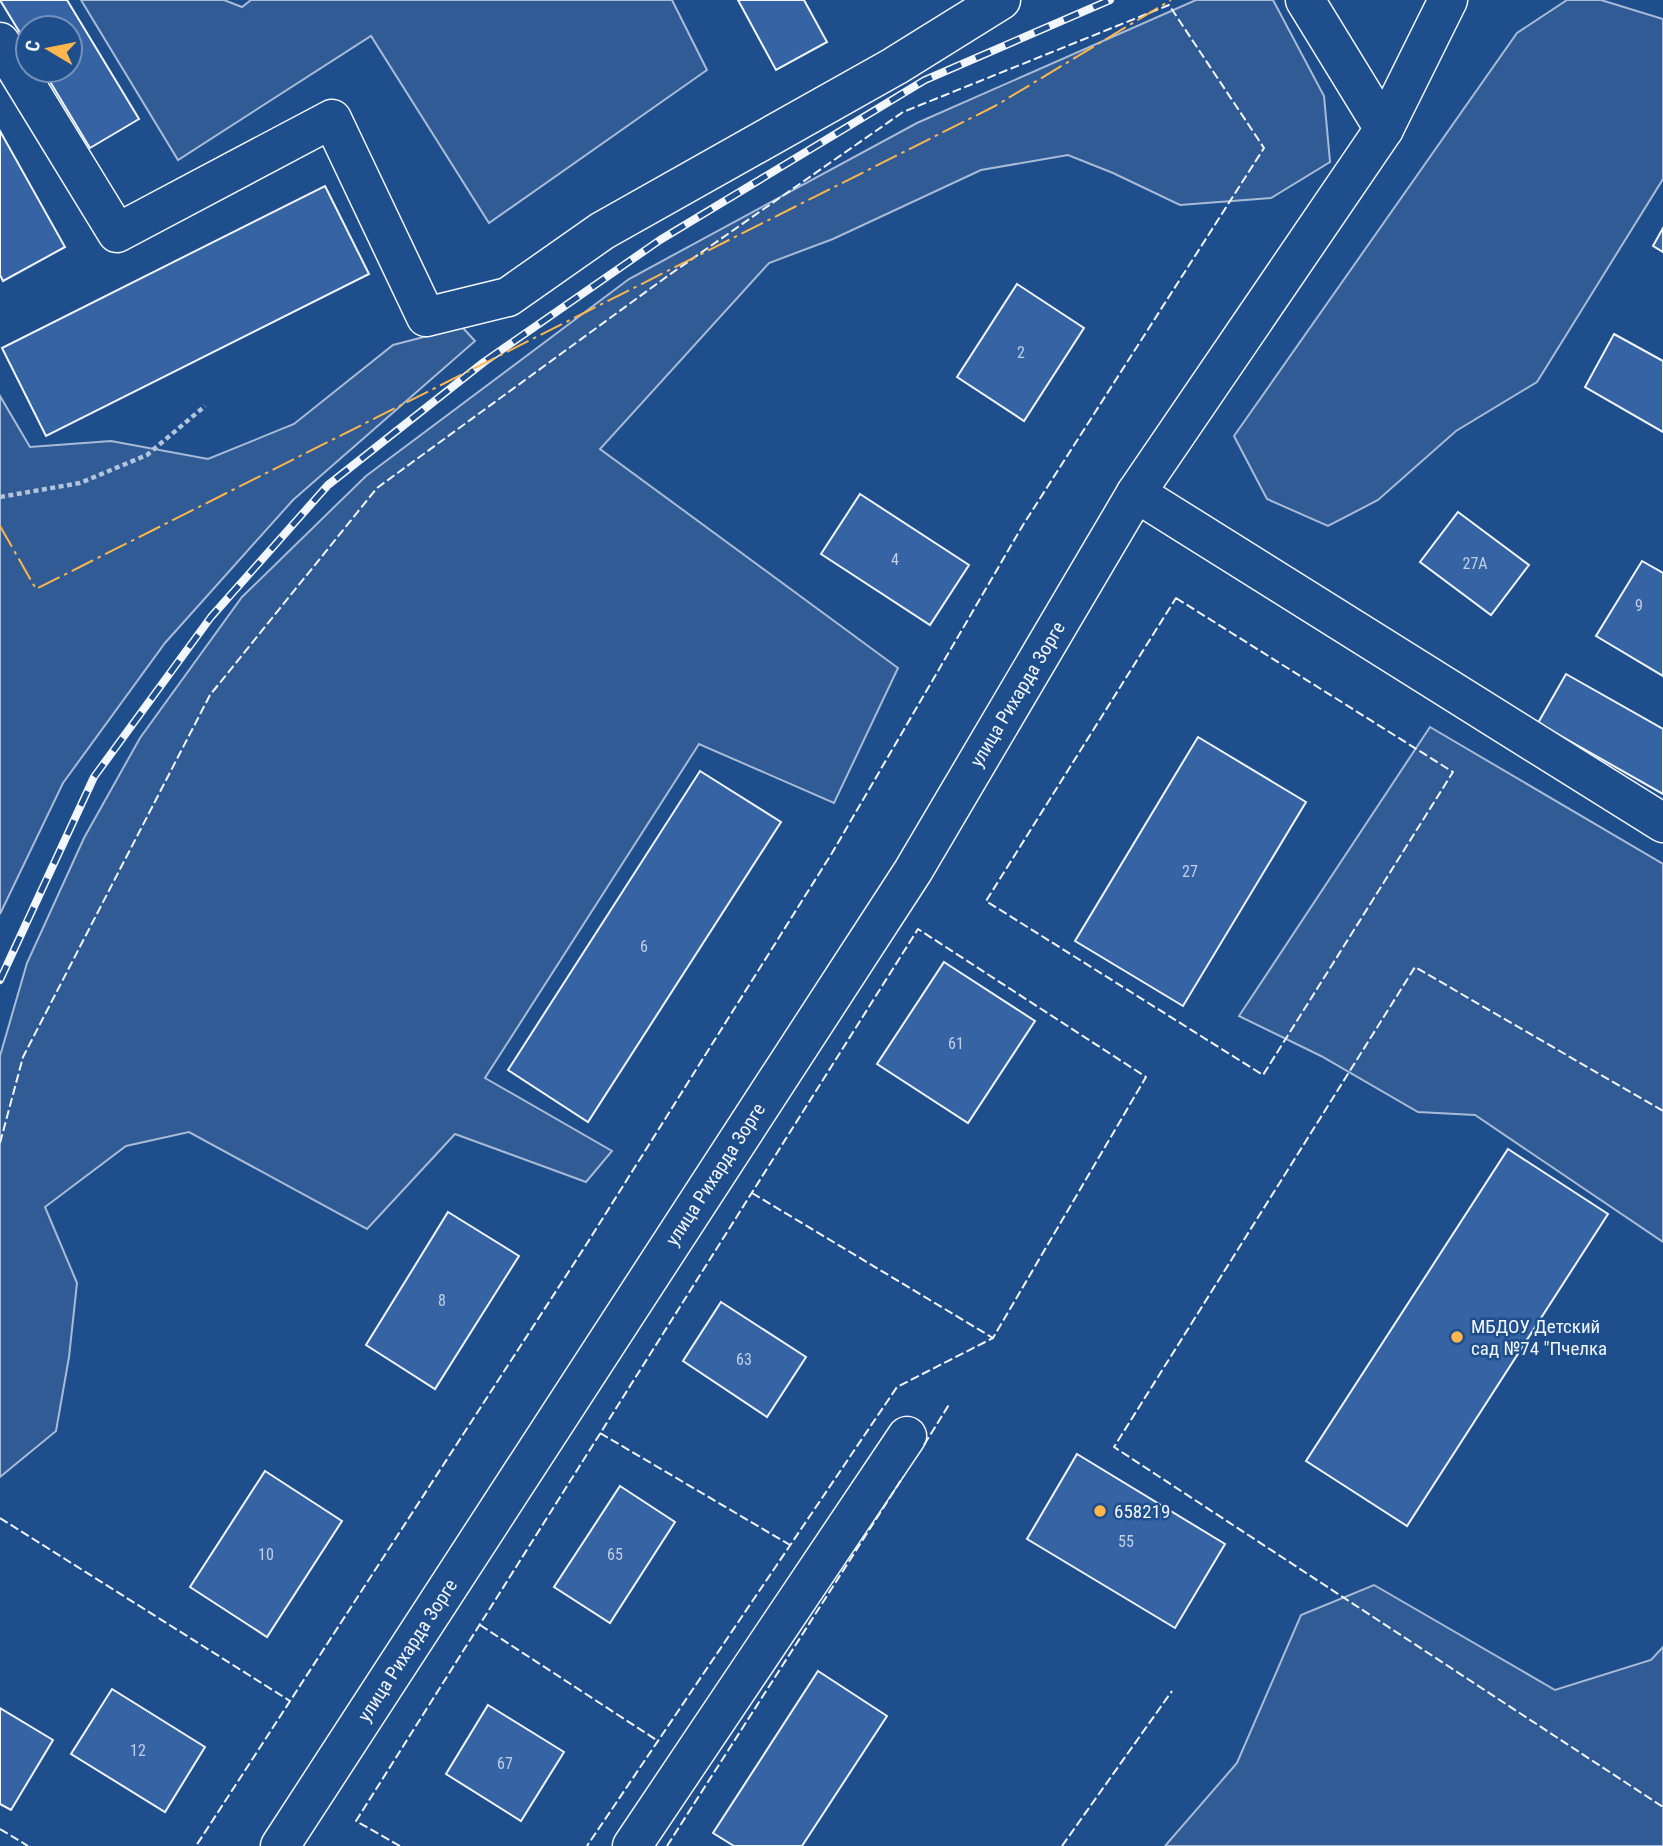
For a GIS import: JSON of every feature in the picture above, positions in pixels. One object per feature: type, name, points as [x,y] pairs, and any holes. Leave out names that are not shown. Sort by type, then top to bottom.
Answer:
[{"type":"street","points":[[0,42],[117,233],[332,119],[426,317],[508,297],[602,231],[895,65],[1002,0]]},
{"type":"street","points":[[1305,0],[1384,129]]},
{"type":"street","name":"улица Рихарда Зорге","points":[[280,1846],[912,871],[1136,494],[1384,129],[1448,0]]},
{"type":"street","points":[[1136,494],[1663,823]]},
{"type":"street","points":[[632,1846],[907,1436]]},
{"type":"path","points":[[0,497],[80,483],[148,455],[205,406]]},
{"type":"shaded area","points":[[81,0],[224,0],[242,7],[251,0],[672,0],[707,70],[489,223],[371,36],[178,160]]},
{"type":"shaded area","points":[[1196,0],[1273,0],[1324,96],[1330,162],[1271,198],[1180,205],[1068,155],[981,170],[833,239],[769,263],[600,449],[898,668],[834,803],[699,744],[485,1078],[612,1151],[586,1182],[455,1134],[367,1229],[189,1132],[126,1146],[45,1207],[77,1283],[69,1357],[56,1431],[0,1477],[0,1056],[27,963],[84,838],[140,738],[242,597],[366,476],[629,279],[917,123]]},
{"type":"shaded area","points":[[1567,0],[1601,0],[1663,19],[1663,179],[1537,382],[1456,431],[1378,500],[1328,526],[1267,499],[1234,436],[1517,33]]},
{"type":"shaded area","points":[[462,327],[475,341],[293,500],[165,643],[63,783],[0,914],[0,396],[30,447],[111,441],[208,459],[294,424],[393,345]]},
{"type":"shaded area","points":[[1430,727],[1663,864],[1663,1242],[1475,1115],[1418,1112],[1321,1056],[1239,1016]]},
{"type":"shaded area","points":[[1374,1585],[1555,1690],[1651,1660],[1663,1647],[1663,1846],[1165,1846],[1237,1763],[1301,1615]]},
{"type":"building","points":[[0,0],[67,0],[75,14],[14,14],[14,23]]},
{"type":"building","points":[[738,0],[804,0],[827,42],[776,70]]},
{"type":"building","points":[[84,28],[139,119],[90,148],[51,84],[84,84]]},
{"type":"building","points":[[0,131],[65,247],[3,281],[0,275]]},
{"type":"building","points":[[325,186],[369,274],[46,436],[2,348]]},
{"type":"building","points":[[1663,228],[1663,252],[1653,246]]},
{"type":"building","points":[[1017,284],[1084,328],[1024,421],[957,377]]},
{"type":"building","points":[[1614,334],[1663,361],[1663,432],[1585,387]]},
{"type":"building","points":[[860,494],[969,565],[930,625],[821,554]]},
{"type":"building","points":[[1458,512],[1529,565],[1491,615],[1420,562]]},
{"type":"building","points":[[1642,561],[1663,573],[1663,676],[1596,636]]},
{"type":"building","points":[[1566,674],[1663,729],[1663,794],[1538,723]]},
{"type":"building","points":[[1198,737],[1306,802],[1183,1006],[1075,941]]},
{"type":"building","points":[[700,771],[781,822],[588,1122],[508,1070]]},
{"type":"building","points":[[944,962],[1035,1021],[968,1123],[877,1064]]},
{"type":"building","name":"МБДОУ Детский сад №74 \"Пчелка","points":[[1508,1149],[1608,1214],[1407,1526],[1306,1461]]},
{"type":"building","points":[[448,1212],[519,1256],[435,1389],[366,1345]]},
{"type":"building","points":[[721,1302],[806,1357],[767,1417],[683,1361]]},
{"type":"building","points":[[1077,1454],[1225,1544],[1175,1628],[1027,1539]]},
{"type":"building","points":[[265,1471],[342,1521],[267,1637],[190,1587]]},
{"type":"building","points":[[620,1486],[675,1522],[610,1623],[554,1587]]},
{"type":"building","points":[[818,1671],[887,1716],[802,1846],[734,1846],[713,1833]]},
{"type":"building","points":[[112,1689],[205,1747],[165,1812],[71,1754]]},
{"type":"building","points":[[488,1705],[564,1752],[521,1821],[446,1774]]},
{"type":"building","points":[[0,1708],[53,1740],[11,1810],[0,1804]]},
{"type":"railway","points":[[0,980],[94,777],[211,617],[328,485],[484,362],[660,240],[925,80],[1110,0]]},
{"type":"fence","points":[[0,1143],[23,1057],[210,695],[377,488],[669,275],[903,112],[1169,5],[1264,148],[1023,525],[832,853],[586,1245],[196,1846]]},
{"type":"fence","points":[[1176,598],[1453,772],[1263,1075],[986,901],[1176,598]]},
{"type":"fence","points":[[400,1846],[356,1821],[918,929],[1146,1077],[993,1338],[897,1387],[587,1846]]},
{"type":"fence","points":[[1663,1111],[1415,967],[1114,1447],[1663,1807]]},
{"type":"fence","points":[[752,1193],[993,1338]]},
{"type":"fence","points":[[924,1445],[950,1403]]},
{"type":"fence","points":[[600,1433],[790,1545]]},
{"type":"fence","points":[[667,1846],[903,1477]]},
{"type":"fence","points":[[0,1518],[290,1701]]},
{"type":"fence","points":[[480,1625],[658,1741]]},
{"type":"fence","points":[[1062,1846],[1172,1691]]},
{"type":"fence","points":[[0,1829],[28,1846]]},
{"type":"power","points":[[0,526],[36,589],[995,106],[1171,0]]},
{"type":"place","name":"МБДОУ Детский сад №74 \"Пчелка","points":[[1457,1337]]},
{"type":"place","name":"658219","points":[[1100,1511]]}]
